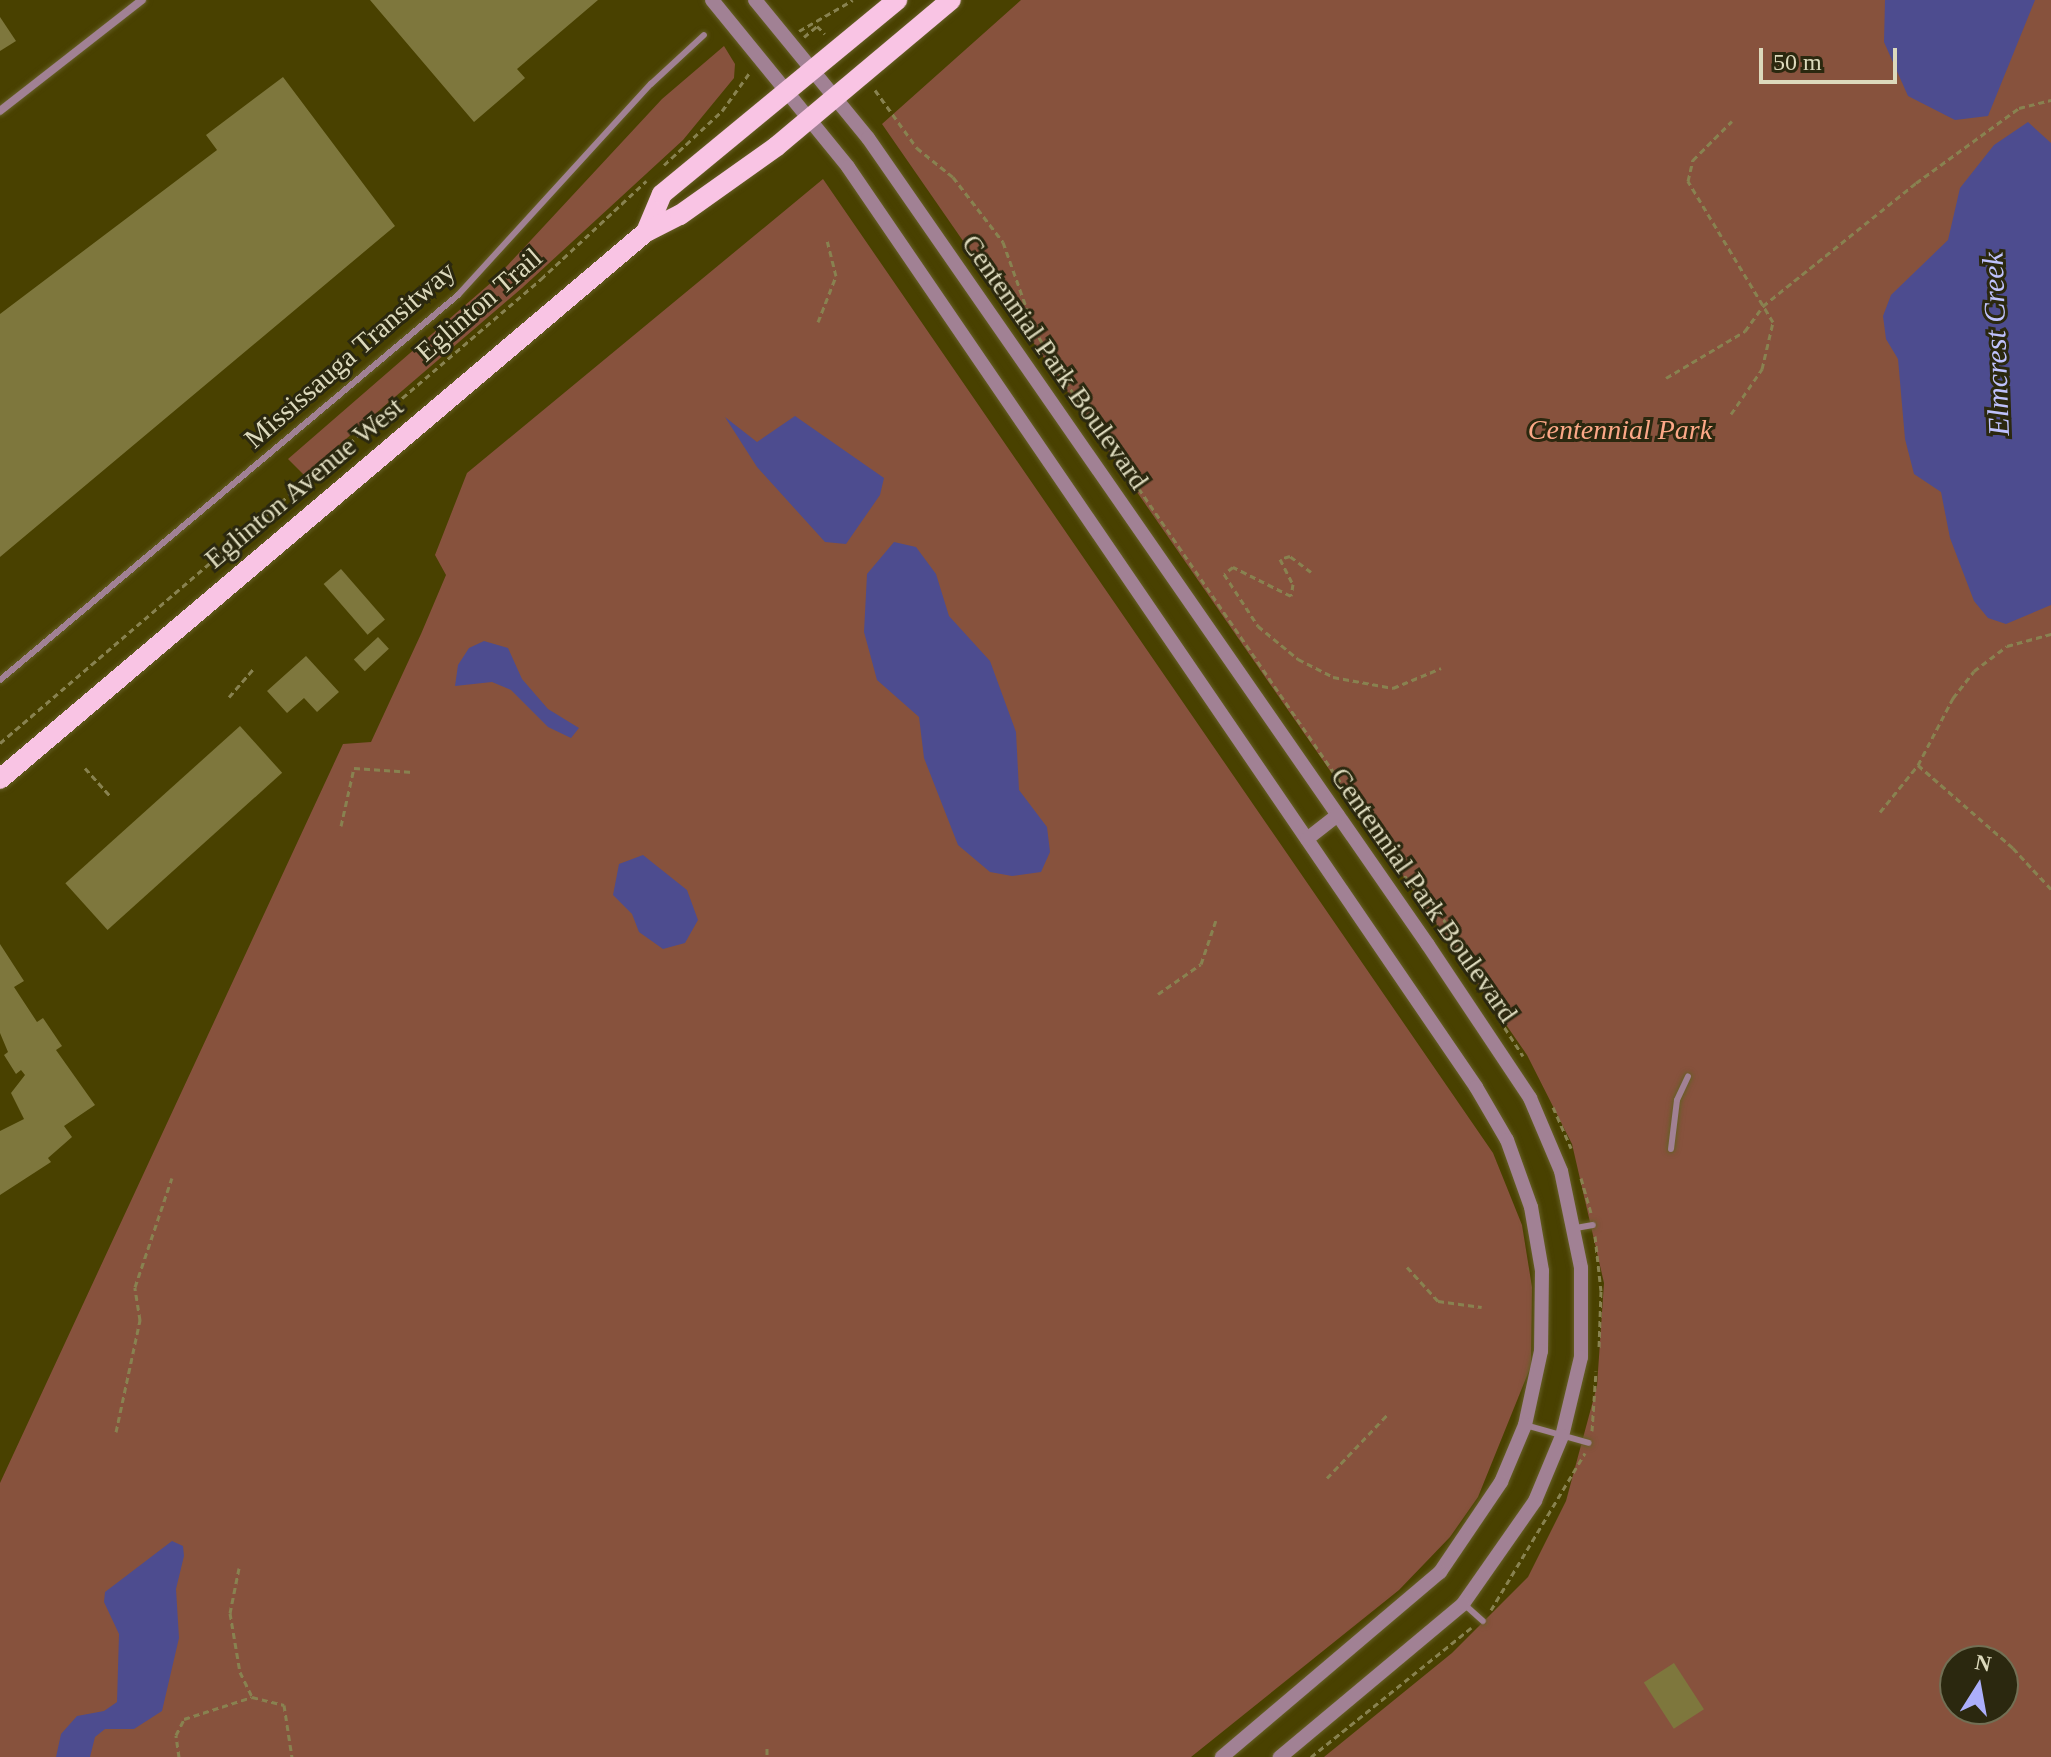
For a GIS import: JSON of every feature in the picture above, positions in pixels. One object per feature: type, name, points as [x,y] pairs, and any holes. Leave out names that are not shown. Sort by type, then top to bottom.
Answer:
[{"type":"main road","name":"Eglinton Avenue West","points":[[0,779],[646,232],[680,215],[798,106],[819,75],[897,0]]},
{"type":"main road","name":"Eglinton Avenue West","points":[[646,232],[662,194],[798,106],[839,98],[951,0]]},
{"type":"street","points":[[0,111],[142,0]]},
{"type":"street","points":[[712,0],[798,106],[1307,839],[1476,1087],[1519,1171],[1538,1240],[1544,1314],[1525,1425],[1477,1524],[1440,1572],[1222,1757]]},
{"type":"street","name":"Centennial Park Boulevard","points":[[755,0],[839,98],[1338,815],[1530,1098],[1561,1171],[1576,1228],[1583,1308],[1581,1357],[1562,1436],[1511,1542],[1463,1604],[1280,1757]]},
{"type":"street","points":[[1307,839],[1338,815]]},
{"type":"lane","name":"Mississauga Transitway","points":[[0,680],[458,295],[651,84],[704,35]]},
{"type":"lane","points":[[1671,1149],[1677,1100],[1688,1076]]},
{"type":"lane","points":[[1576,1228],[1593,1225]]},
{"type":"lane","points":[[1525,1425],[1589,1443]]},
{"type":"lane","points":[[1463,1604],[1481,1623]]},
{"type":"path","points":[[808,24],[821,22],[853,0]]},
{"type":"path","name":"Eglinton Trail","points":[[0,743],[541,279],[722,111],[751,71]]},
{"type":"path","points":[[876,92],[917,148],[953,177],[1003,242],[1034,329],[1065,381],[1366,818]]},
{"type":"path","points":[[1666,378],[1745,331],[1763,306],[1916,183],[2019,108],[2051,100]]},
{"type":"path","points":[[1731,414],[1762,369],[1773,322],[1688,181],[1693,160],[1732,121]]},
{"type":"path","points":[[818,322],[836,276],[827,241]]},
{"type":"path","points":[[1311,572],[1290,556],[1280,559],[1293,584],[1291,596],[1233,567],[1224,574],[1258,626],[1298,659],[1333,677],[1393,688],[1441,668]]},
{"type":"path","points":[[1880,812],[1918,765],[1953,698],[1974,671],[2007,646],[2051,634]]},
{"type":"path","points":[[229,697],[253,669]]},
{"type":"path","points":[[1918,765],[2013,848],[2051,889]]},
{"type":"path","points":[[85,768],[111,797]]},
{"type":"path","points":[[341,826],[354,768],[413,772]]},
{"type":"path","points":[[1158,994],[1201,964],[1216,920]]},
{"type":"path","points":[[116,1432],[140,1320],[135,1287],[172,1178]]},
{"type":"path","points":[[1407,1267],[1438,1301],[1482,1307]]},
{"type":"path","points":[[1327,1478],[1388,1414]]},
{"type":"path","points":[[1489,1615],[1584,1457]]},
{"type":"path","points":[[239,1568],[230,1613],[240,1672],[252,1697]]},
{"type":"path","points":[[1311,1757],[1467,1629],[1481,1623]]},
{"type":"path","points":[[179,1757],[176,1735],[184,1719],[252,1697],[284,1705],[292,1757]]},
{"type":"path","points":[[767,1748],[767,1757]]},
{"type":"green space","name":"Centennial Park","points":[[1021,0],[2051,0],[2051,1757],[1324,1757],[1452,1653],[1528,1577],[1566,1501],[1597,1386],[1604,1283],[1572,1144],[1527,1055],[882,124]]},
{"type":"green space","points":[[724,46],[735,64],[734,78],[683,140],[522,288],[304,475],[288,459],[493,281],[662,99]]},
{"type":"green space","points":[[823,179],[1493,1153],[1522,1225],[1532,1287],[1531,1366],[1478,1497],[1450,1537],[1399,1590],[1191,1757],[0,1757],[0,1483],[343,744],[371,742],[421,634],[446,575],[435,555],[467,473]]},
{"type":"water","points":[[1885,0],[2035,0],[1988,116],[1955,120],[1908,96],[1884,42]]},
{"type":"water","name":"Elmcrest Creek","points":[[2028,122],[2051,143],[2051,605],[2006,624],[1988,618],[1974,601],[1950,538],[1941,492],[1914,474],[1905,439],[1898,359],[1886,339],[1883,316],[1891,295],[1948,240],[1960,188],[1994,145]]},
{"type":"water","points":[[795,416],[884,478],[880,495],[846,544],[825,542],[757,467],[725,417],[757,442]]},
{"type":"water","points":[[894,542],[916,547],[936,574],[949,616],[990,661],[1016,732],[1019,790],[1047,827],[1050,852],[1041,872],[1012,876],[990,872],[958,845],[924,758],[919,717],[877,680],[864,632],[867,574]]},
{"type":"water","points":[[484,641],[508,648],[522,679],[548,709],[579,728],[571,738],[548,727],[511,690],[492,682],[455,686],[458,665],[469,648]]},
{"type":"water","points":[[643,855],[687,890],[698,920],[685,943],[663,949],[639,932],[632,914],[613,895],[619,864]]},
{"type":"water","points":[[172,1541],[183,1546],[184,1556],[176,1589],[179,1638],[162,1711],[134,1729],[105,1729],[95,1737],[90,1757],[56,1757],[61,1734],[77,1716],[104,1711],[117,1702],[119,1634],[104,1602],[105,1592]]},
{"type":"building","points":[[370,0],[598,0],[517,69],[525,78],[474,122]]},
{"type":"building","points":[[0,17],[16,41],[0,51]]},
{"type":"building","points":[[283,77],[395,226],[0,557],[0,314],[217,150],[206,135]]},
{"type":"building","points":[[341,569],[385,620],[368,635],[324,584]]},
{"type":"building","points":[[378,637],[389,649],[365,671],[354,660]]},
{"type":"building","points":[[306,656],[339,692],[317,712],[304,698],[287,713],[267,691]]},
{"type":"building","points":[[240,726],[282,773],[108,930],[65,883]]},
{"type":"building","points":[[0,944],[24,981],[14,987],[37,1022],[43,1018],[62,1046],[56,1050],[95,1105],[64,1126],[72,1137],[48,1158],[51,1162],[0,1195],[0,1131],[24,1119],[11,1093],[25,1075],[21,1070],[16,1074],[4,1055],[8,1052],[0,1033]]},
{"type":"building","points":[[1674,1663],[1704,1709],[1674,1729],[1644,1683]]}]
